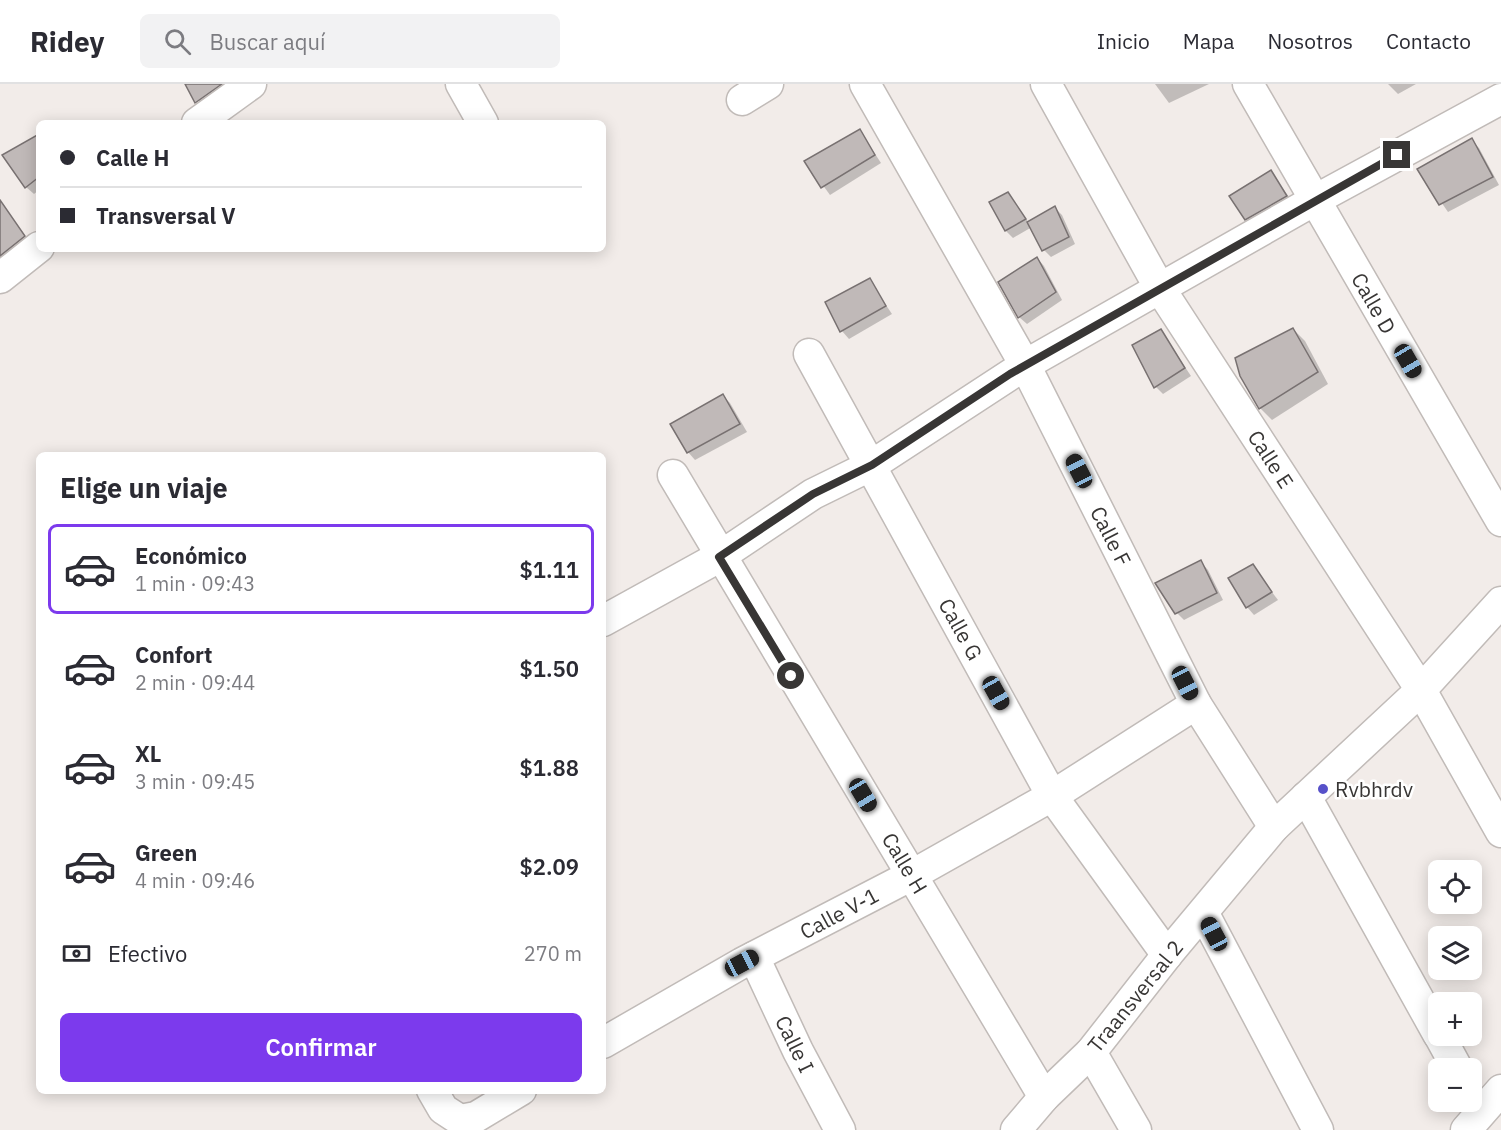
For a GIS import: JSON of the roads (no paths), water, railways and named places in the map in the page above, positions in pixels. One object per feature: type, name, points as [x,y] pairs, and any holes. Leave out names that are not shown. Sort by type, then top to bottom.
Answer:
[{"type":"street","points":[[202,120],[251,84]]},
{"type":"street","points":[[461,84],[481,120]]},
{"type":"street","points":[[742,100],[768,84]]},
{"type":"street","name":"Calle F","points":[[865,84],[1025,365],[1196,704],[1274,827]]},
{"type":"street","name":"Calle E","points":[[1046,84],[1160,288],[1421,690],[1501,832]]},
{"type":"street","name":"Calle D","points":[[1248,84],[1501,521]]},
{"type":"street","points":[[606,619],[719,557],[813,494],[872,465],[1025,365],[1315,200],[1501,99]]},
{"type":"street","points":[[0,278],[36,249]]},
{"type":"street","name":"Calle G","points":[[809,354],[1052,796],[1167,955]]},
{"type":"street","name":"Calle H","points":[[673,475],[719,557],[1044,1097]]},
{"type":"street","name":"Traansversal 2","points":[[1016,1130],[1044,1097],[1091,1052],[1167,955],[1204,914],[1274,827],[1421,690],[1501,602]]},
{"type":"street","name":"Calle V-1","points":[[606,1041],[754,957],[912,875],[1052,796],[1196,704]]},
{"type":"street","points":[[1306,797],[1428,1015]]},
{"type":"street","points":[[1204,914],[1318,1130]]},
{"type":"street","name":"Calle I","points":[[754,957],[798,1051],[840,1130]]},
{"type":"street","points":[[1091,1052],[1136,1130]]},
{"type":"street","points":[[1482,1105],[1501,1090]]},
{"type":"street","points":[[434,1094],[443,1109],[460,1120],[476,1117],[514,1094]]},
{"type":"place","name":"Rvbhrdv","points":[[1323,789]]}]
